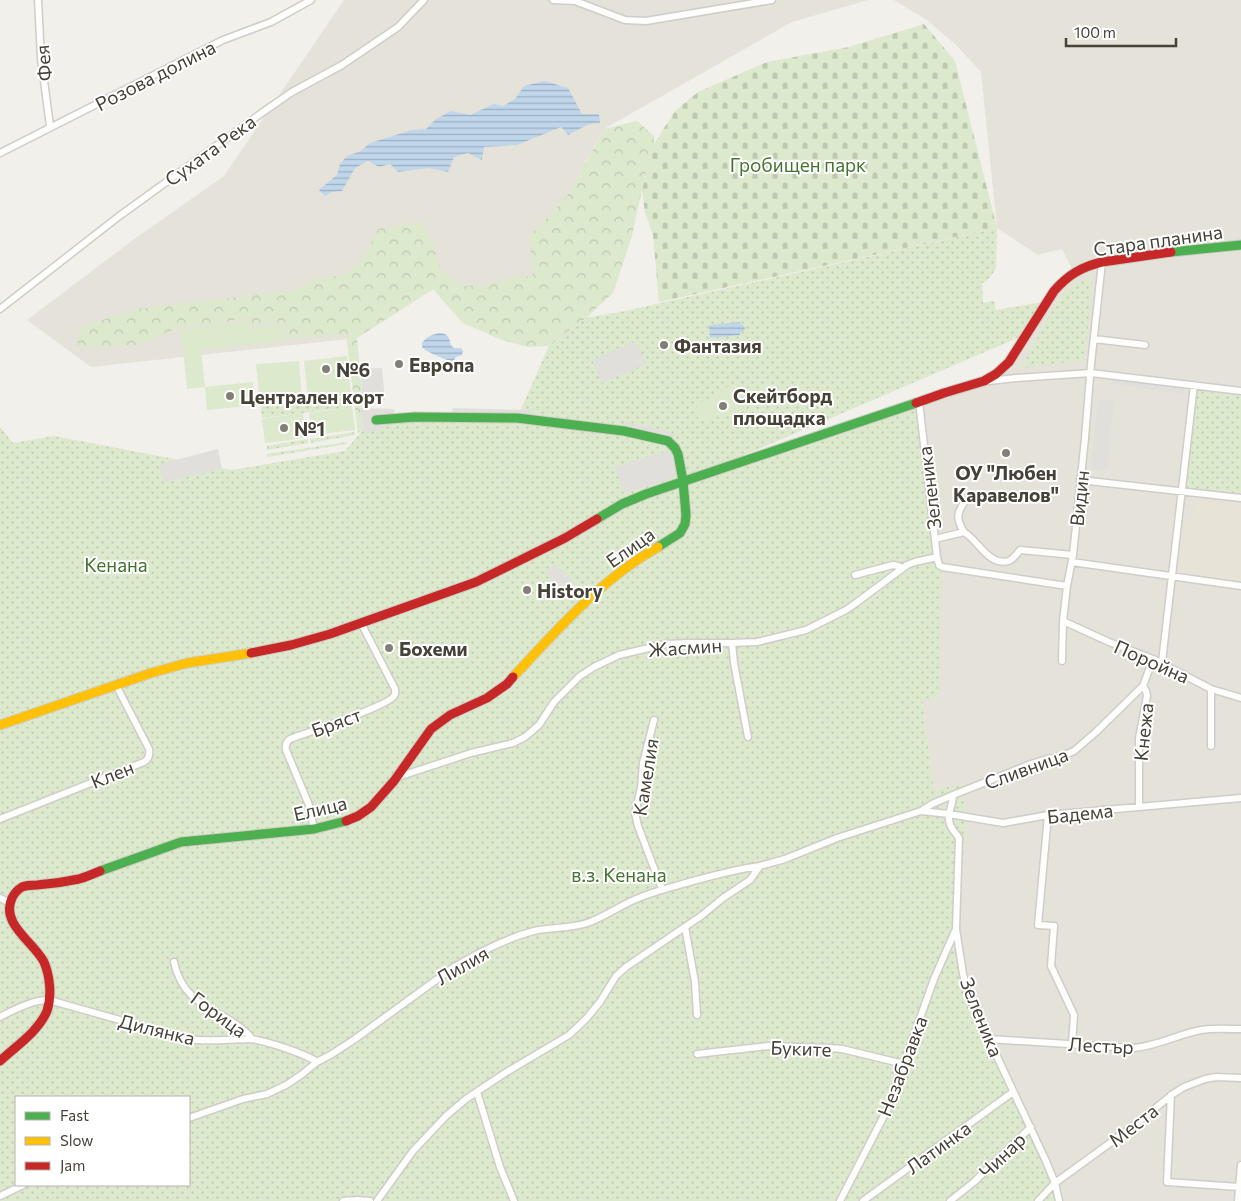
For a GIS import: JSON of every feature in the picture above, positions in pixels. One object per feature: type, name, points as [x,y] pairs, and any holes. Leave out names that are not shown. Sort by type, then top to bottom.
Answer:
[{"type":"street","name":"Фея","points":[[38,0],[41,58],[50,126]]},
{"type":"street","name":"Розова долина","points":[[0,152],[223,40],[271,22],[311,0]]},
{"type":"street","name":"Сухата Река","points":[[0,309],[118,217],[263,112],[292,92],[342,65],[398,27],[424,0]]},
{"type":"street","points":[[553,0],[575,1],[625,20],[646,21],[768,0]]},
{"type":"street","name":"Стара планина","points":[[985,382],[999,374],[1009,362],[1054,291],[1063,280],[1075,272],[1102,262],[1178,251],[1241,245]]},
{"type":"street","name":"Видин","points":[[1062,661],[1063,621],[1072,562],[1102,262]]},
{"type":"street","points":[[1095,335],[1145,345]]},
{"type":"street","points":[[0,725],[151,673],[187,663],[291,645],[330,634],[476,582],[565,538],[622,504],[646,494],[950,391],[985,382],[1016,378],[1091,373],[1241,391]]},
{"type":"street","points":[[1162,662],[1194,385]]},
{"type":"street","name":"Зеленика","points":[[919,402],[939,565],[942,568],[1067,586]]},
{"type":"street","name":"Елица","points":[[10,901],[23,886],[79,879],[181,842],[314,829],[342,824],[362,814],[371,807],[394,781],[431,729],[450,715],[487,698],[507,684],[564,622],[615,576],[640,557],[680,533],[685,524],[683,481],[678,454],[668,441],[624,431],[517,418],[415,417],[376,420]]},
{"type":"street","points":[[1080,480],[1241,498]]},
{"type":"street","points":[[966,500],[959,509],[958,522],[964,532],[990,557],[999,562],[1010,560],[1020,550],[1072,555]]},
{"type":"street","points":[[935,539],[964,532]]},
{"type":"street","name":"Жасмин","points":[[394,781],[401,776],[471,753],[512,743],[525,737],[540,725],[554,702],[580,676],[618,655],[666,644],[757,642],[806,630],[851,606],[903,568],[914,562],[937,557]]},
{"type":"street","points":[[1072,562],[1241,586]]},
{"type":"street","points":[[855,575],[893,565],[903,568]]},
{"type":"street","name":"Поройна","points":[[1063,621],[1109,642],[1154,658],[1211,689],[1241,698]]},
{"type":"street","name":"Бряст","points":[[314,829],[309,806],[286,750],[287,741],[375,708],[392,699],[395,694],[394,687],[361,623]]},
{"type":"street","points":[[732,643],[748,737]]},
{"type":"street","name":"Сливница","points":[[921,812],[932,804],[952,795],[1031,764],[1060,757],[1074,751],[1143,686],[1154,658]]},
{"type":"street","name":"Клен","points":[[0,819],[144,762],[148,758],[149,749],[116,685]]},
{"type":"street","name":"Кнежа","points":[[1139,807],[1139,738],[1147,696],[1143,686]]},
{"type":"street","points":[[1211,689],[1211,746]]},
{"type":"street","name":"Камелия","points":[[654,720],[643,763],[641,788],[635,813],[638,826],[662,889]]},
{"type":"street","points":[[949,814],[953,802],[952,795]]},
{"type":"street","name":"Бадема","points":[[921,812],[949,814],[1003,823],[1048,815],[1241,798]]},
{"type":"street","name":"Лилия","points":[[190,1118],[243,1099],[276,1090],[355,1039],[454,967],[506,941],[548,928],[576,926],[589,922],[639,897],[662,889],[785,859],[837,838],[921,812]]},
{"type":"street","name":"Зеленика","points":[[949,814],[949,823],[959,838],[956,929],[963,974],[969,996],[1031,1127],[1055,1183],[1059,1201]]},
{"type":"street","points":[[1048,815],[1038,925],[1054,926],[1051,966],[1074,1016],[1072,1044]]},
{"type":"street","points":[[377,1201],[413,1152],[446,1116],[466,1099],[505,1073],[573,1032],[600,1002],[616,976],[750,880],[760,866]]},
{"type":"street","points":[[0,898],[10,901],[8,912],[12,925],[36,950],[46,966],[50,985],[49,1000],[38,1027],[0,1061]]},
{"type":"street","points":[[685,928],[695,982],[697,1015]]},
{"type":"street","name":"Незабравка","points":[[840,1201],[888,1108],[934,979],[956,929]]},
{"type":"street","name":"Горица","points":[[174,962],[180,981],[192,997],[240,1026],[252,1039]]},
{"type":"street","points":[[0,1018],[9,1012],[37,1002],[49,1000]]},
{"type":"street","name":"Дилянка","points":[[49,1000],[187,1039],[205,1041],[252,1039],[306,1056],[317,1062]]},
{"type":"street","name":"Лестър","points":[[988,1039],[1141,1048],[1200,1030],[1214,1028],[1241,1029]]},
{"type":"street","name":"Буките","points":[[697,1054],[768,1046],[831,1048],[904,1064]]},
{"type":"street","name":"Места","points":[[1038,1201],[1055,1183],[1184,1087],[1216,1077],[1241,1078]]},
{"type":"street","points":[[477,1092],[500,1167],[514,1201]]},
{"type":"street","name":"Латинка","points":[[863,1201],[1013,1092]]},
{"type":"street","points":[[1171,1095],[1167,1182],[1240,1187]]},
{"type":"street","name":"Чинар","points":[[950,1201],[974,1182],[1031,1127]]},
{"type":"street","points":[[1238,1201],[1241,1165]]},
{"type":"street","points":[[0,1196],[21,1186]]},
{"type":"street","points":[[343,1201],[370,1201]]},
{"type":"shaded area","points":[[344,0],[868,0],[792,22],[604,129],[567,196],[529,237],[562,320],[463,323],[433,289],[357,338],[91,367],[27,320],[133,240],[224,176]]},
{"type":"shaded area","points":[[894,0],[1241,0],[1241,1201],[1060,1201],[969,996],[956,929],[967,824],[962,785],[934,790],[922,700],[939,565],[919,402],[998,377],[1020,337],[1043,302],[1073,271],[1062,249],[1038,255],[997,228],[981,72],[956,45],[927,20]]},
{"type":"shaded area","points":[[636,341],[646,364],[602,383],[592,360]]},
{"type":"shaded area","points":[[382,368],[385,400],[363,401],[360,369]]},
{"type":"shaded area","points":[[1112,376],[1185,384],[1183,394],[1111,384]]},
{"type":"shaded area","points":[[1098,399],[1114,401],[1107,470],[1091,469]]},
{"type":"shaded area","points":[[360,408],[394,409],[396,423],[364,434]]},
{"type":"shaded area","points":[[453,408],[532,410],[537,416],[452,414]]},
{"type":"shaded area","points":[[625,422],[667,431],[674,435],[675,443],[624,431]]},
{"type":"shaded area","points":[[218,449],[222,469],[163,482],[160,464]]},
{"type":"shaded area","points":[[670,450],[678,476],[624,493],[615,467]]},
{"type":"shaded area","points":[[1196,500],[1241,505],[1241,581],[1179,573],[1186,518],[1194,518]]},
{"type":"shaded area","points":[[555,563],[575,584],[565,593],[545,573]]},
{"type":"green space","name":"Гробищен парк","points":[[924,24],[955,61],[997,228],[659,302],[653,235],[645,213],[642,190],[654,144],[675,111],[698,92],[767,62],[849,47]]},
{"type":"green space","points":[[637,121],[654,136],[654,144],[632,236],[613,293],[586,318],[549,346],[528,347],[502,340],[463,323],[433,289],[357,338],[363,406],[360,408],[363,430],[358,433],[346,334],[289,339],[287,322],[252,325],[251,318],[179,328],[136,345],[77,347],[81,327],[137,309],[295,290],[316,280],[348,273],[366,254],[378,229],[423,222],[443,272],[463,286],[485,285],[515,277],[533,276],[529,237],[567,196],[604,129]]},
{"type":"green space","name":"в.з. Кенана","points":[[997,228],[996,269],[987,281],[982,283],[983,303],[994,301],[996,310],[1043,302],[1020,337],[691,478],[919,402],[937,557],[942,568],[938,696],[922,700],[934,790],[962,784],[967,824],[956,929],[969,996],[1060,1201],[0,1201],[0,427],[13,443],[54,436],[232,470],[345,451],[363,430],[376,420],[517,418],[549,346],[586,318],[625,311]]},
{"type":"green space","points":[[1092,278],[1085,360],[1021,368],[1053,308],[1061,297],[1075,284]]},
{"type":"green space","points":[[250,320],[252,328],[286,324],[288,340],[201,350],[205,387],[187,389],[181,330]]},
{"type":"green space","points":[[347,356],[351,396],[308,400],[304,361]]},
{"type":"green space","points":[[299,361],[302,400],[260,404],[256,364]]},
{"type":"green space","name":"Централен корт","points":[[253,382],[255,405],[207,410],[205,387]]},
{"type":"green space","name":"Скейтборд площадка","points":[[733,386],[743,390],[748,403],[746,409],[734,415],[727,412],[704,421],[698,418],[695,410],[700,403],[719,394],[724,388]]},
{"type":"green space","points":[[1196,390],[1241,396],[1241,496],[1185,490]]},
{"type":"green space","points":[[351,397],[352,407],[262,418],[261,406]]},
{"type":"green space","points":[[352,407],[355,430],[312,435],[309,413]]},
{"type":"green space","name":"№1","points":[[303,413],[306,438],[265,443],[262,419]]},
{"type":"green space","points":[[355,432],[355,435],[311,443],[310,439]]},
{"type":"green space","points":[[308,439],[308,443],[267,450],[267,446]]},
{"type":"green space","points":[[347,442],[347,444],[268,457],[267,454]]},
{"type":"water","points":[[545,81],[568,88],[582,114],[599,114],[600,123],[589,124],[568,135],[561,127],[517,145],[484,147],[482,160],[468,153],[454,157],[448,172],[429,168],[398,172],[390,164],[379,167],[368,161],[355,168],[342,191],[332,192],[325,196],[319,190],[337,175],[340,164],[347,156],[361,151],[370,143],[412,130],[426,129],[436,119],[451,111],[470,115],[494,104],[503,106],[515,99],[524,86]]},
{"type":"water","points":[[740,322],[745,328],[744,331],[740,332],[740,335],[710,338],[709,325]]},
{"type":"water","points":[[440,333],[448,336],[453,347],[461,348],[463,351],[462,355],[456,357],[453,362],[422,347],[422,343],[427,337]]},
{"type":"traffic: fast","points":[[1171,252],[1241,245]]},
{"type":"traffic: fast","points":[[597,519],[622,504],[646,494],[916,403]]},
{"type":"traffic: fast","points":[[376,420],[415,417],[517,418],[624,431],[668,441],[678,454],[686,515],[685,524],[680,533],[658,547]]},
{"type":"traffic: fast","points":[[100,871],[181,842],[314,829],[346,821]]},
{"type":"traffic: slow","points":[[513,677],[581,606],[617,574],[658,547]]},
{"type":"traffic: slow","points":[[0,725],[151,673],[187,663],[251,653]]},
{"type":"traffic: jam","points":[[916,403],[984,381],[996,374],[1009,362],[1054,291],[1075,272],[1102,262],[1171,252]]},
{"type":"traffic: jam","points":[[251,653],[291,645],[330,634],[476,582],[565,538],[597,519]]},
{"type":"traffic: jam","points":[[346,821],[358,816],[371,807],[394,781],[431,729],[450,715],[487,698],[507,684],[513,677]]},
{"type":"traffic: jam","points":[[0,1061],[26,1038],[43,1019],[47,1011],[50,986],[44,962],[14,924],[10,907],[12,898],[24,886],[74,880],[100,871]]},
{"type":"place","name":"Фантазия","points":[[664,345]]},
{"type":"place","name":"Европа","points":[[399,364]]},
{"type":"place","name":"№6","points":[[326,369]]},
{"type":"place","name":"Централен корт","points":[[230,396]]},
{"type":"place","name":"Скейтборд площадка","points":[[723,406]]},
{"type":"place","name":"№1","points":[[284,428]]},
{"type":"place","name":"ОУ \"Любен Каравелов\"","points":[[1006,453]]},
{"type":"place","name":"History","points":[[527,590]]},
{"type":"place","name":"Бохеми","points":[[389,648]]},
{"type":"park label","name":"Кенана","points":[[116,564]]}]
